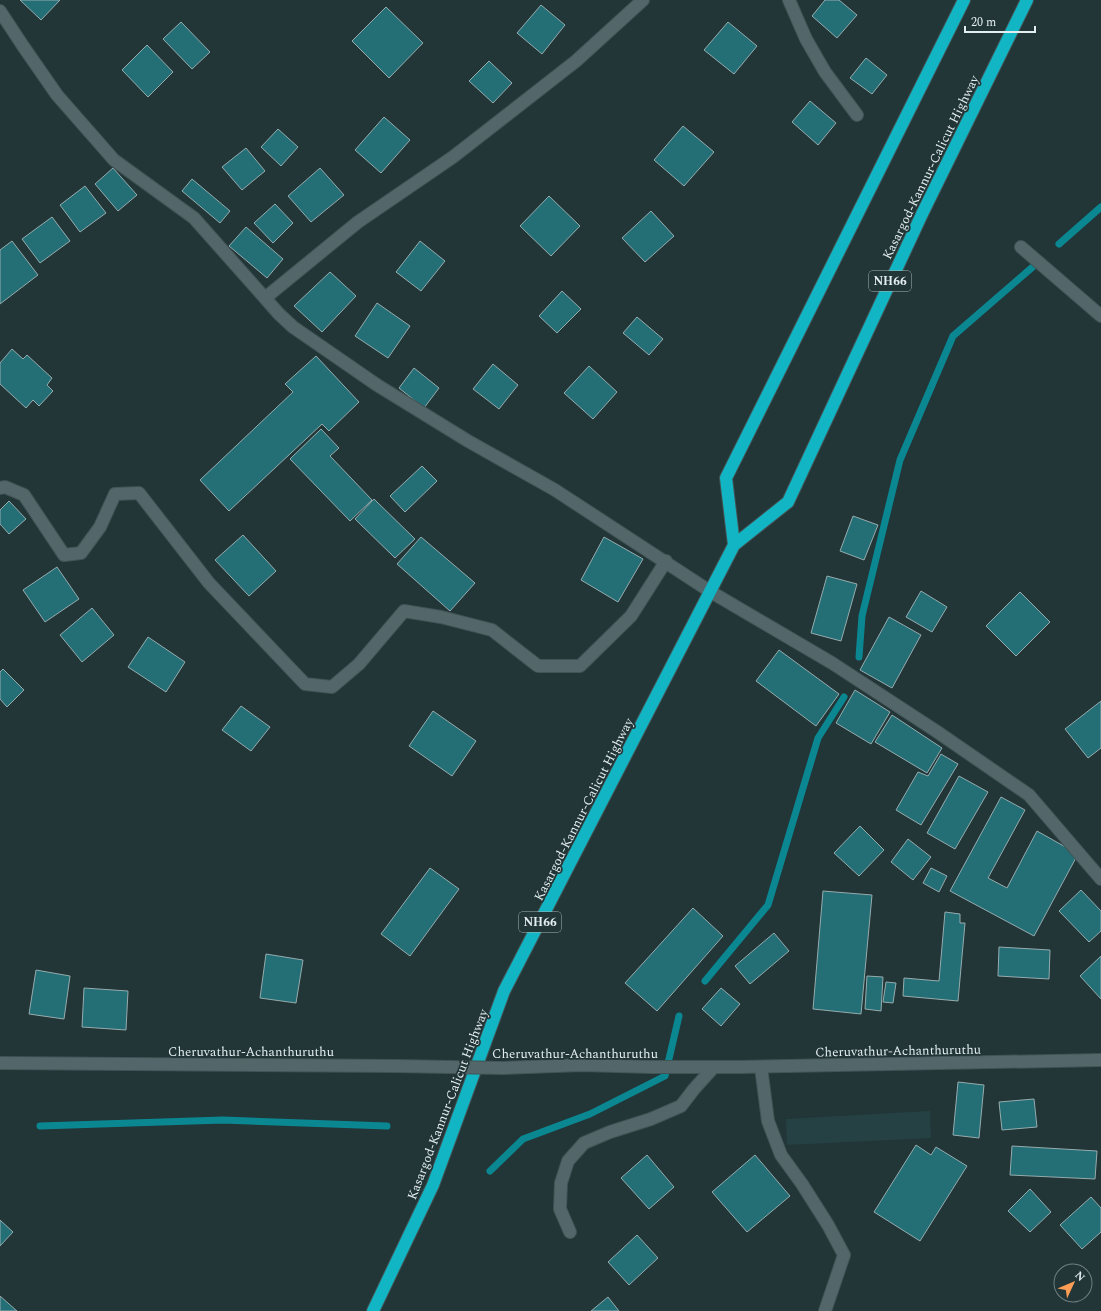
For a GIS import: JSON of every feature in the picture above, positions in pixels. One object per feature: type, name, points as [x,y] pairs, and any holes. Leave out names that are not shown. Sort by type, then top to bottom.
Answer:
[{"type":"highway","points":[[734,545],[726,478],[964,0]]},
{"type":"highway","name":"Kasargod-Kannur-Calicut Highway","points":[[373,1311],[433,1185],[504,991],[734,545],[788,502],[922,214],[1027,0]]},
{"type":"street","points":[[265,298],[358,222],[453,157],[576,61],[643,0]]},
{"type":"street","points":[[789,0],[806,39],[826,72],[857,115]]},
{"type":"street","points":[[0,11],[22,46],[57,95],[114,160],[194,218],[279,314],[293,327],[377,385],[468,441],[555,490],[666,561],[711,592],[832,663],[936,731],[1029,795],[1101,879]]},
{"type":"street","points":[[1021,247],[1101,316]]},
{"type":"street","points":[[0,488],[5,487],[24,495],[64,555],[81,553],[100,527],[115,494],[139,493],[209,583],[305,684],[332,688],[359,664],[404,611],[441,617],[492,630],[538,666],[580,666],[631,616],[666,561]]},
{"type":"street","name":"Cheruvathur-Achanthuruthu","points":[[0,1064],[503,1068],[582,1065],[709,1068],[1101,1060]]},
{"type":"street","points":[[761,1067],[768,1121],[781,1155],[802,1184],[828,1225],[844,1255],[825,1311]]},
{"type":"street","points":[[570,1232],[560,1209],[561,1183],[568,1161],[584,1143],[610,1132],[651,1119],[681,1106],[709,1068]]},
{"type":"shaded area","points":[[930,1111],[931,1138],[787,1145],[786,1119]]},
{"type":"building","points":[[20,0],[60,0],[41,20]]},
{"type":"building","points":[[825,0],[839,0],[857,15],[837,38],[812,16]]},
{"type":"building","points":[[541,5],[565,25],[542,54],[517,33]]},
{"type":"building","points":[[386,7],[423,43],[389,78],[352,41]]},
{"type":"building","points":[[181,22],[210,52],[192,69],[163,39]]},
{"type":"building","points":[[728,22],[757,46],[734,74],[704,50]]},
{"type":"building","points":[[147,45],[173,72],[148,97],[122,70]]},
{"type":"building","points":[[866,58],[887,75],[872,94],[850,78]]},
{"type":"building","points":[[489,61],[512,83],[493,103],[469,81]]},
{"type":"building","points":[[810,101],[836,123],[818,145],[792,122]]},
{"type":"building","points":[[384,117],[410,140],[381,173],[355,150]]},
{"type":"building","points":[[683,126],[714,152],[684,186],[654,160]]},
{"type":"building","points":[[278,129],[298,147],[281,166],[261,147]]},
{"type":"building","points":[[246,148],[265,171],[242,190],[222,167]]},
{"type":"building","points":[[113,168],[137,195],[118,211],[95,184]]},
{"type":"building","points":[[320,168],[344,195],[311,222],[288,196]]},
{"type":"building","points":[[192,179],[230,211],[220,223],[182,191]]},
{"type":"building","points":[[85,186],[106,213],[80,232],[60,205]]},
{"type":"building","points":[[549,196],[580,226],[551,256],[520,226]]},
{"type":"building","points":[[275,204],[293,223],[273,243],[254,223]]},
{"type":"building","points":[[651,211],[674,236],[645,262],[622,238]]},
{"type":"building","points":[[52,217],[70,241],[40,263],[22,239]]},
{"type":"building","points":[[246,227],[283,259],[267,278],[229,246]]},
{"type":"building","points":[[12,241],[38,275],[0,304],[0,250]]},
{"type":"building","points":[[420,241],[445,261],[421,291],[396,272]]},
{"type":"building","points":[[330,272],[356,296],[322,332],[294,306]]},
{"type":"building","points":[[562,291],[581,309],[557,333],[539,316]]},
{"type":"building","points":[[377,303],[410,326],[388,358],[355,336]]},
{"type":"building","points":[[637,317],[663,339],[649,355],[623,333]]},
{"type":"building","points":[[12,349],[23,359],[27,355],[52,378],[47,385],[53,391],[39,406],[33,400],[26,408],[0,384],[0,363]]},
{"type":"building","points":[[316,356],[359,402],[329,431],[322,424],[229,511],[200,480],[293,392],[285,384]]},
{"type":"building","points":[[493,364],[518,385],[499,409],[473,389]]},
{"type":"building","points":[[589,366],[617,392],[593,419],[564,393]]},
{"type":"building","points":[[414,368],[439,388],[424,408],[399,388]]},
{"type":"building","points":[[321,429],[339,448],[330,456],[372,500],[350,521],[290,459]]},
{"type":"building","points":[[422,466],[437,481],[405,512],[390,496]]},
{"type":"building","points":[[374,499],[415,539],[395,558],[355,519]]},
{"type":"building","points":[[9,501],[26,519],[9,534],[0,524],[0,510]]},
{"type":"building","points":[[853,516],[878,525],[864,560],[840,551]]},
{"type":"building","points":[[243,535],[276,571],[249,596],[215,560]]},
{"type":"building","points":[[421,537],[475,583],[450,611],[397,564]]},
{"type":"building","points":[[604,537],[643,559],[618,602],[581,580]]},
{"type":"building","points":[[57,567],[79,599],[45,622],[23,590]]},
{"type":"building","points":[[827,576],[857,584],[841,641],[811,633]]},
{"type":"building","points":[[921,591],[947,607],[932,632],[906,617]]},
{"type":"building","points":[[1020,592],[1050,622],[1016,656],[986,626]]},
{"type":"building","points":[[92,608],[114,635],[82,662],[60,635]]},
{"type":"building","points":[[889,617],[921,635],[892,688],[860,670]]},
{"type":"building","points":[[148,637],[185,662],[166,692],[128,667]]},
{"type":"building","points":[[779,650],[839,694],[816,726],[756,681]]},
{"type":"building","points":[[3,669],[24,690],[7,707],[0,699],[0,672]]},
{"type":"building","points":[[855,690],[890,712],[871,744],[836,723]]},
{"type":"building","points":[[1101,701],[1101,748],[1088,758],[1065,729]]},
{"type":"building","points":[[241,706],[270,727],[251,751],[222,730]]},
{"type":"building","points":[[433,711],[476,741],[452,776],[409,746]]},
{"type":"building","points":[[892,715],[942,748],[927,773],[875,742]]},
{"type":"building","points":[[941,754],[958,764],[921,825],[896,810],[918,772],[928,776]]},
{"type":"building","points":[[959,776],[988,792],[955,849],[927,833]]},
{"type":"building","points":[[1001,797],[1025,810],[988,878],[1007,888],[1037,831],[1078,854],[1034,936],[950,891]]},
{"type":"building","points":[[860,826],[884,850],[859,876],[834,853]]},
{"type":"building","points":[[908,839],[931,857],[913,880],[891,862]]},
{"type":"building","points":[[430,868],[459,889],[410,956],[381,934]]},
{"type":"building","points":[[931,868],[947,876],[939,892],[923,883]]},
{"type":"building","points":[[1081,890],[1101,911],[1101,931],[1089,942],[1059,911]]},
{"type":"building","points":[[823,891],[872,895],[861,1014],[813,1009]]},
{"type":"building","points":[[693,908],[723,936],[657,1011],[625,983]]},
{"type":"building","points":[[945,912],[960,914],[960,923],[965,923],[958,1001],[903,996],[904,978],[939,981]]},
{"type":"building","points":[[774,933],[789,951],[750,984],[735,966]]},
{"type":"building","points":[[999,947],[1050,950],[1049,979],[998,976]]},
{"type":"building","points":[[266,954],[303,960],[296,1003],[260,998]]},
{"type":"building","points":[[1101,956],[1101,999],[1080,976]]},
{"type":"building","points":[[36,970],[70,976],[64,1019],[29,1014]]},
{"type":"building","points":[[867,976],[883,977],[881,1011],[865,1009]]},
{"type":"building","points":[[886,982],[896,983],[893,1003],[883,1002]]},
{"type":"building","points":[[84,988],[128,991],[126,1030],[82,1027]]},
{"type":"building","points":[[721,988],[740,1004],[721,1026],[702,1009]]},
{"type":"building","points":[[958,1082],[984,1085],[979,1138],[953,1135]]},
{"type":"building","points":[[1034,1099],[1037,1127],[1002,1130],[999,1102]]},
{"type":"building","points":[[916,1145],[931,1155],[936,1147],[967,1166],[920,1241],[874,1212]]},
{"type":"building","points":[[1012,1146],[1097,1151],[1095,1179],[1010,1175]]},
{"type":"building","points":[[647,1155],[674,1187],[649,1209],[621,1178]]},
{"type":"building","points":[[755,1155],[790,1196],[747,1232],[712,1192]]},
{"type":"building","points":[[1030,1189],[1051,1212],[1030,1232],[1008,1211]]},
{"type":"building","points":[[1091,1197],[1101,1208],[1101,1232],[1082,1249],[1060,1225]]},
{"type":"building","points":[[0,1220],[13,1232],[0,1246]]},
{"type":"building","points":[[637,1235],[658,1258],[629,1285],[608,1262]]},
{"type":"building","points":[[0,1296],[17,1311],[0,1311]]},
{"type":"building","points":[[608,1297],[619,1311],[591,1311]]},
{"type":"waterway","points":[[1059,244],[1101,207]]},
{"type":"waterway","points":[[859,657],[862,616],[900,460],[953,336],[1035,265]]},
{"type":"waterway","points":[[705,981],[768,905],[818,738],[844,697]]},
{"type":"waterway","points":[[490,1171],[523,1139],[590,1114],[665,1076],[679,1016]]},
{"type":"waterway","points":[[40,1126],[223,1120],[387,1126]]}]
